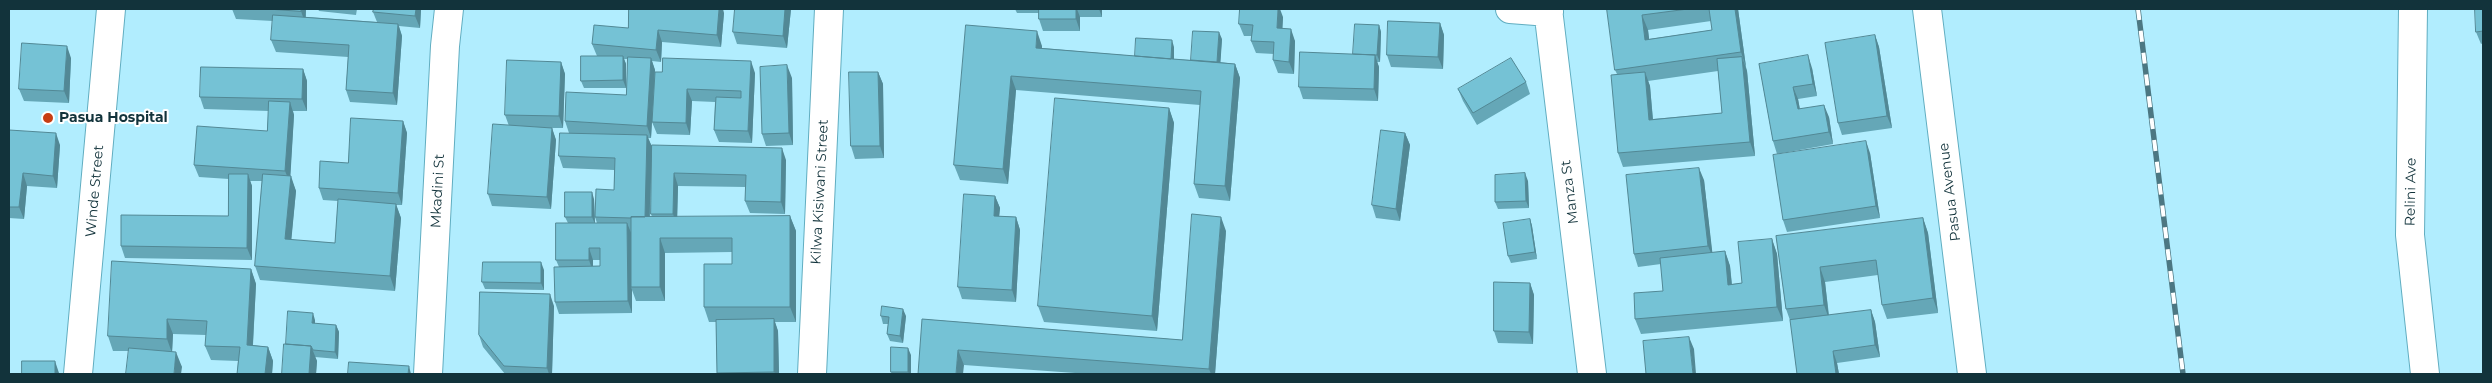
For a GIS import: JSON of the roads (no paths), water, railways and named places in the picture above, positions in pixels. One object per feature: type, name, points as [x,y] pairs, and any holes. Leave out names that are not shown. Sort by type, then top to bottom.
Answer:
[{"type":"street","name":"Winde Street","points":[[78,374],[111,9]]},
{"type":"street","name":"Mkadini St","points":[[428,374],[445,46],[450,9]]},
{"type":"street","name":"Kilwa Kisiwani Street","points":[[812,374],[829,9]]},
{"type":"street","points":[[1510,9],[1548,10]]},
{"type":"street","name":"Pasua Avenue","points":[[1928,9],[1972,374]]},
{"type":"street","name":"Relini Ave","points":[[2413,9],[2410,235],[2425,374]]},
{"type":"street","name":"Manza St","points":[[1548,10],[1592,374]]},
{"type":"railway","points":[[2138,9],[2183,374]]},
{"type":"place","name":"Pasua Hospital","points":[[48,118]]}]
